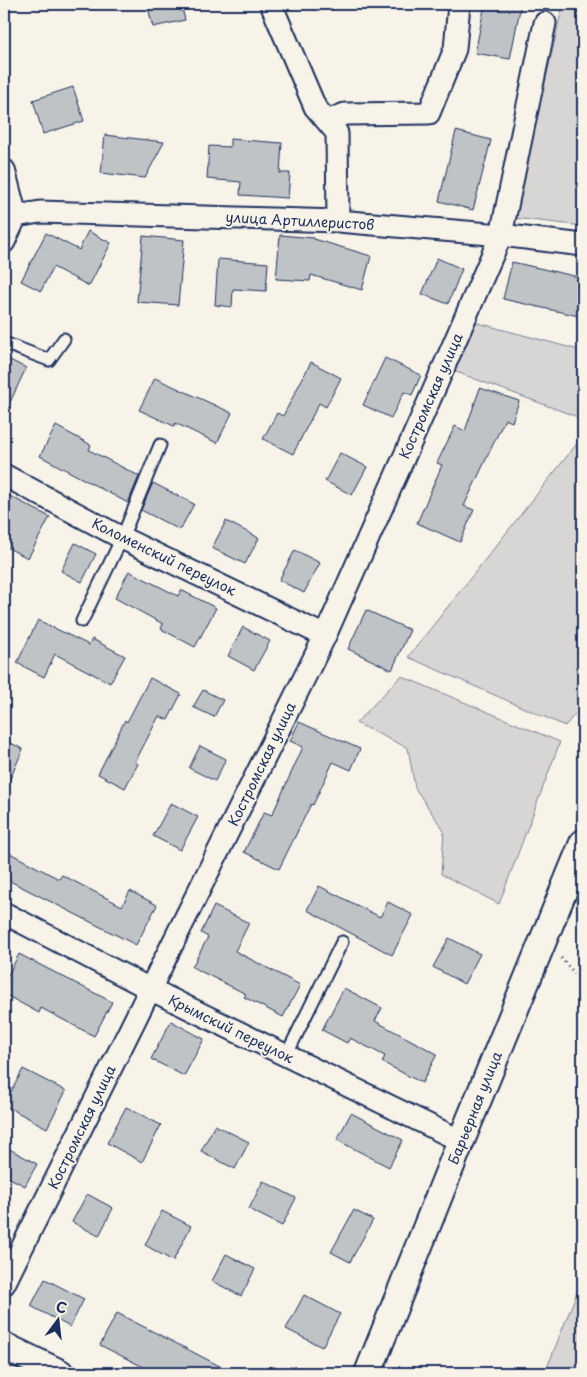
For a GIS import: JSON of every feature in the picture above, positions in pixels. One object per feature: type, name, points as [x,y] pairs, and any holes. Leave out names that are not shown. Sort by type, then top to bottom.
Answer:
[{"type":"street","points":[[272,4],[316,107],[337,133],[338,221]]},
{"type":"street","points":[[327,121],[345,114],[429,113],[455,49],[459,4]]},
{"type":"street","name":"Костромская улица","points":[[4,1284],[325,636],[501,235],[545,23]]},
{"type":"street","points":[[4,170],[16,216],[4,242]]},
{"type":"street","name":"улица Артиллеристов","points":[[16,216],[40,212],[338,221],[501,235],[583,245]]},
{"type":"street","name":"Коломенский переулок","points":[[4,475],[122,538],[325,636]]},
{"type":"street","name":"Барьерная улица","points":[[368,1373],[583,843]]},
{"type":"street","name":"Крымский переулок","points":[[4,913],[150,989],[461,1141]]},
{"type":"street","points":[[4,1346],[60,1373]]},
{"type":"lane","points":[[4,343],[49,360],[64,339]]},
{"type":"lane","points":[[82,621],[122,538],[160,445]]},
{"type":"lane","points":[[286,1056],[342,942]]},
{"type":"path","points":[[544,939],[583,983]]},
{"type":"shaded area","points":[[563,4],[583,4],[583,226],[514,218]]},
{"type":"shaded area","points":[[474,322],[583,351],[583,419],[451,370]]},
{"type":"shaded area","points":[[583,436],[583,705],[565,726],[408,657]]},
{"type":"shaded area","points":[[401,676],[560,742],[499,904],[441,874],[444,831],[415,788],[408,748],[356,723]]},
{"type":"shaded area","points":[[583,1277],[583,1373],[545,1373]]},
{"type":"building","points":[[147,4],[181,4],[185,20],[153,27]]},
{"type":"building","points":[[485,4],[521,4],[510,59],[475,53]]},
{"type":"building","points":[[73,87],[84,121],[43,134],[33,100]]},
{"type":"building","points":[[456,131],[491,140],[473,210],[439,201]]},
{"type":"building","points":[[105,135],[164,142],[145,178],[101,173]]},
{"type":"building","points":[[230,139],[282,143],[280,173],[290,173],[288,198],[240,195],[241,182],[207,179],[209,146],[230,147]]},
{"type":"building","points":[[88,231],[111,243],[89,286],[53,267],[41,291],[21,281],[46,233],[79,250]]},
{"type":"building","points":[[280,235],[314,238],[371,256],[362,290],[311,275],[310,281],[276,279]]},
{"type":"building","points":[[143,236],[184,240],[178,305],[137,302]]},
{"type":"building","points":[[437,258],[462,269],[448,304],[422,294]]},
{"type":"building","points":[[218,259],[268,263],[266,291],[233,289],[232,307],[215,305]]},
{"type":"building","points":[[512,262],[583,278],[583,317],[503,299]]},
{"type":"building","points":[[4,357],[26,368],[4,415]]},
{"type":"building","points":[[385,358],[421,375],[412,395],[404,392],[391,418],[363,405]]},
{"type":"building","points":[[311,362],[341,378],[326,407],[319,403],[293,454],[263,439],[277,413],[283,416]]},
{"type":"building","points":[[155,378],[232,413],[217,443],[175,423],[174,426],[139,410]]},
{"type":"building","points":[[480,388],[519,401],[512,422],[505,419],[464,506],[474,510],[460,542],[417,523],[442,465],[437,463],[455,426],[465,431]]},
{"type":"building","points":[[56,426],[91,445],[89,450],[139,476],[128,503],[40,456]]},
{"type":"building","points":[[340,453],[367,467],[352,495],[325,481]]},
{"type":"building","points":[[153,483],[194,504],[180,530],[141,510]]},
{"type":"building","points":[[4,493],[50,517],[28,558],[4,546]]},
{"type":"building","points":[[226,521],[259,538],[245,564],[212,548]]},
{"type":"building","points":[[75,543],[96,554],[82,582],[61,571]]},
{"type":"building","points":[[295,550],[320,563],[304,593],[279,580]]},
{"type":"building","points":[[129,571],[178,596],[181,590],[216,608],[195,647],[161,629],[163,624],[115,598]]},
{"type":"building","points":[[366,610],[410,630],[392,670],[348,649]]},
{"type":"building","points":[[38,620],[89,645],[92,639],[125,656],[110,683],[55,654],[44,677],[17,663]]},
{"type":"building","points":[[243,627],[270,641],[254,670],[228,656]]},
{"type":"building","points":[[150,678],[181,694],[168,720],[159,716],[135,762],[138,764],[125,788],[98,774],[125,720],[127,722]]},
{"type":"building","points":[[203,690],[223,700],[214,717],[193,707]]},
{"type":"building","points":[[299,722],[360,749],[351,770],[333,762],[313,805],[311,804],[279,869],[244,852],[264,812],[272,815],[303,747],[290,741]]},
{"type":"building","points":[[4,740],[23,749],[4,793]]},
{"type":"building","points":[[200,746],[226,759],[215,781],[189,768]]},
{"type":"building","points":[[171,803],[198,817],[180,850],[153,836]]},
{"type":"building","points":[[4,850],[59,879],[62,875],[122,906],[130,891],[157,905],[136,945],[4,878]]},
{"type":"building","points":[[319,886],[380,917],[388,902],[413,915],[392,955],[307,910]]},
{"type":"building","points":[[214,906],[249,923],[235,951],[300,985],[283,1017],[244,997],[246,994],[192,967],[208,937],[201,933]]},
{"type":"building","points":[[449,938],[480,954],[464,984],[433,967]]},
{"type":"building","points":[[19,954],[112,1002],[94,1036],[41,1008],[39,1013],[4,994],[4,983]]},
{"type":"building","points":[[344,988],[382,1008],[375,1021],[437,1054],[422,1083],[382,1062],[385,1056],[350,1038],[347,1043],[322,1030]]},
{"type":"building","points":[[171,1021],[204,1039],[184,1076],[151,1059]]},
{"type":"building","points":[[23,1069],[66,1091],[47,1128],[4,1105]]},
{"type":"building","points":[[126,1107],[161,1125],[142,1162],[107,1143]]},
{"type":"building","points":[[351,1113],[403,1140],[389,1167],[337,1140]]},
{"type":"building","points":[[215,1125],[249,1142],[235,1169],[201,1151]]},
{"type":"building","points":[[4,1146],[37,1164],[25,1186],[4,1175]]},
{"type":"building","points":[[263,1181],[296,1198],[282,1226],[249,1209]]},
{"type":"building","points":[[87,1194],[113,1208],[99,1236],[72,1222]]},
{"type":"building","points":[[354,1210],[373,1220],[350,1262],[331,1252]]},
{"type":"building","points":[[162,1211],[191,1226],[173,1261],[145,1245]]},
{"type":"building","points":[[226,1254],[255,1269],[241,1296],[212,1281]]},
{"type":"building","points":[[45,1279],[84,1299],[70,1327],[31,1306]]},
{"type":"building","points":[[304,1295],[340,1314],[322,1347],[286,1329]]},
{"type":"building","points":[[117,1313],[233,1373],[155,1373],[100,1345]]}]
